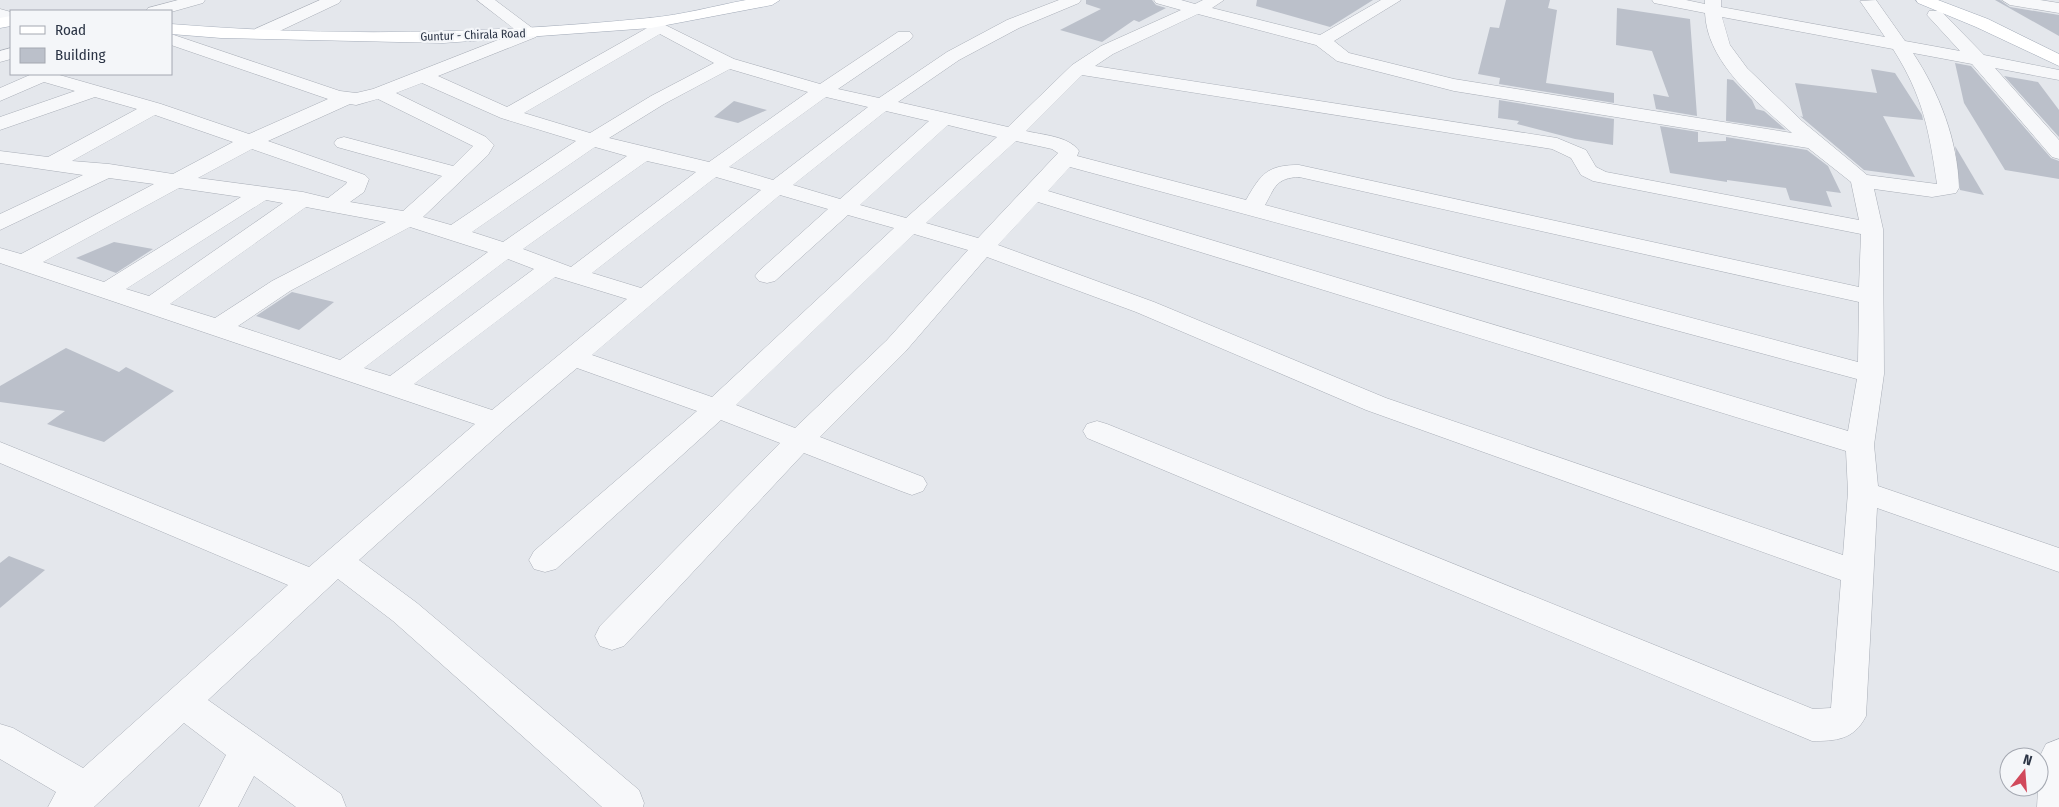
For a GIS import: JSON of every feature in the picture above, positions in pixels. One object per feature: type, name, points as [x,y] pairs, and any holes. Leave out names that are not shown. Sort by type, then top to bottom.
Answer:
[{"type":"main road","name":"Guntur - Chirala Road","points":[[172,32],[443,38],[655,26],[772,0]]},
{"type":"main road","points":[[1924,0],[1982,23],[2059,60]]},
{"type":"main road","points":[[1953,0],[2059,48]]},
{"type":"street","points":[[158,10],[197,0]]},
{"type":"street","points":[[261,34],[333,0]]},
{"type":"street","points":[[485,0],[530,33]]},
{"type":"street","points":[[0,740],[77,798],[325,572],[496,421],[575,358],[776,188],[883,104],[954,56],[1013,24],[1073,0]]},
{"type":"street","points":[[1162,0],[1206,5],[1322,41],[1343,57],[1400,73],[1454,85],[1810,142]]},
{"type":"street","points":[[1322,41],[1393,0]]},
{"type":"street","points":[[1660,0],[1713,5],[1980,61],[2059,75]]},
{"type":"street","points":[[2010,0],[2059,8]]},
{"type":"street","points":[[1713,5],[1717,38],[1727,55],[1746,78],[1810,142],[1861,180],[1929,190],[1944,190],[1948,188],[1936,117],[1899,44],[1868,1]]},
{"type":"street","points":[[544,560],[717,408],[1012,134],[1078,69],[1107,50],[1206,5]]},
{"type":"street","points":[[1935,15],[1980,61],[2059,153]]},
{"type":"street","points":[[508,114],[655,26],[728,63],[820,90],[1012,134],[1066,148],[1069,151],[1066,159],[1035,194],[983,248],[896,346],[800,440],[612,636]]},
{"type":"street","points":[[172,32],[346,98],[356,99],[380,93],[424,77],[530,33]]},
{"type":"street","points":[[392,386],[563,272],[820,90],[904,36]]},
{"type":"street","points":[[455,233],[594,139],[707,73],[728,63]]},
{"type":"street","points":[[1078,69],[1557,144],[1579,154],[1588,171],[1600,177],[1872,229]]},
{"type":"street","points":[[0,95],[45,75],[154,108],[358,179],[356,186],[334,204]]},
{"type":"street","points":[[424,77],[508,114],[643,154],[712,168],[983,248],[1145,307],[1376,404],[1858,573]]},
{"type":"street","points":[[0,124],[94,91]]},
{"type":"street","points":[[217,328],[280,286],[408,218],[481,151],[484,145],[479,141],[380,93]]},
{"type":"street","points":[[12,259],[177,181],[251,141],[346,98]]},
{"type":"street","points":[[51,164],[154,108]]},
{"type":"street","points":[[767,276],[944,118]]},
{"type":"street","points":[[344,143],[457,173]]},
{"type":"street","points":[[344,370],[506,250],[643,154]]},
{"type":"street","points":[[0,157],[108,170],[262,193],[408,218],[506,250],[563,272],[645,297]]},
{"type":"street","points":[[1066,159],[1253,207],[1871,374]]},
{"type":"street","points":[[0,223],[108,170]]},
{"type":"street","points":[[1253,207],[1273,174],[1283,170],[1299,171],[1871,297]]},
{"type":"street","points":[[1097,431],[1812,725],[1835,725],[1848,716],[1863,492],[1860,445],[1871,374],[1872,229],[1861,180]]},
{"type":"street","points":[[106,291],[262,193]]},
{"type":"street","points":[[1035,194],[1860,445]]},
{"type":"street","points":[[151,306],[303,200]]},
{"type":"street","points":[[12,259],[496,421]]},
{"type":"street","points":[[575,358],[717,408],[912,484]]},
{"type":"street","points":[[0,452],[325,572],[405,612],[625,804]]},
{"type":"street","points":[[1863,492],[2059,560]]},
{"type":"street","points":[[182,701],[327,807]]},
{"type":"street","points":[[218,807],[248,751]]},
{"type":"street","points":[[2056,807],[2059,756]]},
{"type":"building","points":[[1086,0],[1152,0],[1156,5],[1166,8],[1139,22],[1134,20],[1102,42],[1060,30],[1101,9],[1086,4]]},
{"type":"building","points":[[1257,0],[1373,0],[1330,27],[1256,6]]},
{"type":"building","points":[[1506,0],[1550,0],[1548,8],[1557,10],[1546,83],[1614,93],[1614,103],[1499,84],[1500,78],[1478,74],[1490,27],[1499,28]]},
{"type":"building","points":[[1995,0],[2000,0],[2010,7],[2059,15],[2059,36]]},
{"type":"building","points":[[1617,8],[1690,19],[1697,116],[1656,109],[1653,94],[1669,97],[1652,51],[1616,45]]},
{"type":"building","points":[[1955,63],[1971,66],[2051,158],[2059,161],[2059,179],[2005,170],[1964,103]]},
{"type":"building","points":[[1871,69],[1895,73],[1922,115],[1923,120],[1883,116],[1915,177],[1864,170],[1800,116],[1803,117],[1795,83],[1877,93]]},
{"type":"building","points":[[2004,76],[2038,82],[2059,110],[2059,137]]},
{"type":"building","points":[[1727,79],[1733,80],[1752,100],[1756,109],[1764,111],[1786,130],[1726,121]]},
{"type":"building","points":[[1499,100],[1614,119],[1613,145],[1575,139],[1517,124],[1519,121],[1498,118]]},
{"type":"building","points":[[734,101],[767,110],[738,123],[714,117]]},
{"type":"building","points":[[1660,126],[1698,132],[1698,142],[1726,141],[1726,137],[1807,150],[1828,166],[1841,193],[1826,191],[1832,207],[1790,200],[1786,188],[1727,180],[1727,182],[1670,173]]},
{"type":"building","points":[[1955,146],[1984,195],[1960,190]]},
{"type":"building","points":[[114,242],[153,249],[116,273],[76,258]]},
{"type":"building","points":[[292,292],[334,302],[299,330],[256,316]]},
{"type":"building","points":[[66,348],[119,372],[126,367],[174,391],[104,442],[47,424],[65,411],[0,402],[0,386]]},
{"type":"building","points":[[9,556],[45,570],[0,608],[0,563]]}]
